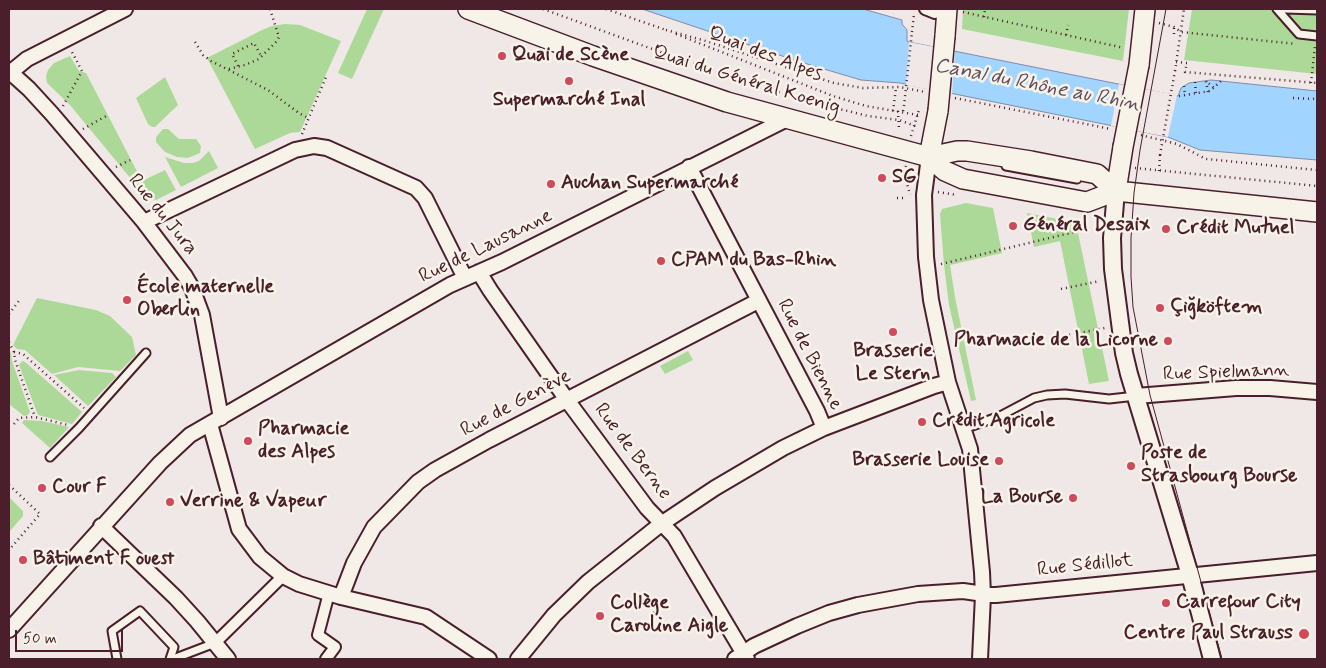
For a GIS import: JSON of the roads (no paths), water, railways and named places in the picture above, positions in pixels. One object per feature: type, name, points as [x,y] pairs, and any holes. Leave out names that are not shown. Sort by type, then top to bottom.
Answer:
[{"type":"main road","name":"Quai du Général Koenig","points":[[468,9],[535,35],[726,102],[929,157],[957,151],[967,151],[1097,174],[1107,188],[1087,202],[963,179],[945,172],[929,157]]},
{"type":"main road","points":[[1145,9],[1125,142],[1107,188],[1317,212]]},
{"type":"main road","points":[[929,157],[944,104],[945,36],[939,10]]},
{"type":"street","points":[[10,72],[27,59],[125,9]]},
{"type":"street","name":"Rue du Jura","points":[[10,72],[52,114],[144,222],[178,264],[192,288],[198,302],[207,344],[215,421],[240,529],[260,557],[283,576],[299,584],[335,595],[426,617],[489,659]]},
{"type":"street","name":"Rue de Lausanne","points":[[9,630],[102,526],[178,445],[190,436],[450,285],[787,119]]},
{"type":"street","points":[[144,222],[295,150],[314,146],[327,148],[416,188],[425,198],[465,278]]},
{"type":"street","points":[[929,157],[924,195],[926,257],[931,300],[948,382],[970,448],[982,572],[983,595],[980,659]]},
{"type":"street","name":"Rue de Bienne","points":[[689,167],[817,411],[824,428]]},
{"type":"street","points":[[1107,188],[1113,269],[1124,353],[1190,575],[1212,659]]},
{"type":"street","name":"Rue de Berne","points":[[479,272],[567,400],[647,508],[674,536],[742,657]]},
{"type":"street","name":"Rue de Genève","points":[[335,595],[374,527],[418,482],[435,470],[489,440],[758,301]]},
{"type":"street","points":[[518,659],[554,615],[594,576],[661,524],[750,466],[824,428],[948,382]]},
{"type":"street","name":"Rue Spielmann","points":[[1136,396],[1236,388],[1270,388],[1317,392]]},
{"type":"street","points":[[102,526],[176,598],[228,659]]},
{"type":"street","name":"Rue Sédillot","points":[[742,657],[797,626],[829,613],[858,605],[918,594],[974,592],[983,595],[1317,563]]},
{"type":"street","points":[[215,643],[283,576]]},
{"type":"street","points":[[326,659],[335,647],[318,635],[335,595]]},
{"type":"lane","points":[[1136,64],[1140,9]]},
{"type":"lane","points":[[1277,9],[1298,34],[1317,36]]},
{"type":"lane","points":[[1286,9],[1317,10]]},
{"type":"lane","points":[[929,157],[966,159]]},
{"type":"lane","points":[[995,164],[1081,180]]},
{"type":"lane","points":[[50,457],[79,428],[146,353]]},
{"type":"lane","points":[[964,429],[1000,416],[1034,398],[1046,395],[1065,394],[1109,399],[1136,396]]},
{"type":"lane","points":[[117,659],[112,631],[140,611],[174,647],[172,659],[215,643]]},
{"type":"water","name":"Canal du Rhône au Rhin","points":[[642,9],[863,9],[902,20],[902,24],[907,30],[907,41],[909,42],[1178,96],[1181,88],[1189,83],[1211,80],[1317,91],[1317,160],[1200,150],[1168,137],[900,83],[861,80],[797,61]]},
{"type":"tram line","points":[[1166,9],[1134,193],[1131,238],[1133,307],[1150,395],[1222,659]]},
{"type":"place","name":"Quai de Scène","points":[[502,56]]},
{"type":"place","name":"Supermarché Inal","points":[[569,81]]},
{"type":"place","name":"SG","points":[[882,178]]},
{"type":"place","name":"Auchan Supermarché","points":[[551,184]]},
{"type":"place","name":"Général Desaix","points":[[1013,226]]},
{"type":"place","name":"Crédit Mutuel","points":[[1166,229]]},
{"type":"place","name":"CPAM du Bas-Rhin","points":[[661,261]]},
{"type":"place","name":"École maternelle Oberlin","points":[[127,300]]},
{"type":"place","name":"Çiğköftem","points":[[1160,308]]},
{"type":"place","name":"Brasserie Le Stern","points":[[893,332]]},
{"type":"place","name":"Pharmacie de la Licorne","points":[[1168,341]]},
{"type":"place","name":"Crédit Agricole","points":[[922,422]]},
{"type":"place","name":"Pharmacie des Alpes","points":[[248,441]]},
{"type":"place","name":"Brasserie Louise","points":[[999,461]]},
{"type":"place","name":"Poste de Strasbourg Bourse","points":[[1131,466]]},
{"type":"place","name":"Cour F","points":[[42,488]]},
{"type":"place","name":"La Bourse","points":[[1073,498]]},
{"type":"place","name":"Verrine & Vapeur","points":[[170,502]]},
{"type":"place","name":"Bâtiment F ouest","points":[[23,560]]},
{"type":"place","name":"Carrefour City","points":[[1166,603]]},
{"type":"place","name":"Collège Caroline Aigle","points":[[600,616]]},
{"type":"place","name":"Centre Paul Strauss","points":[[1304,634]]}]
